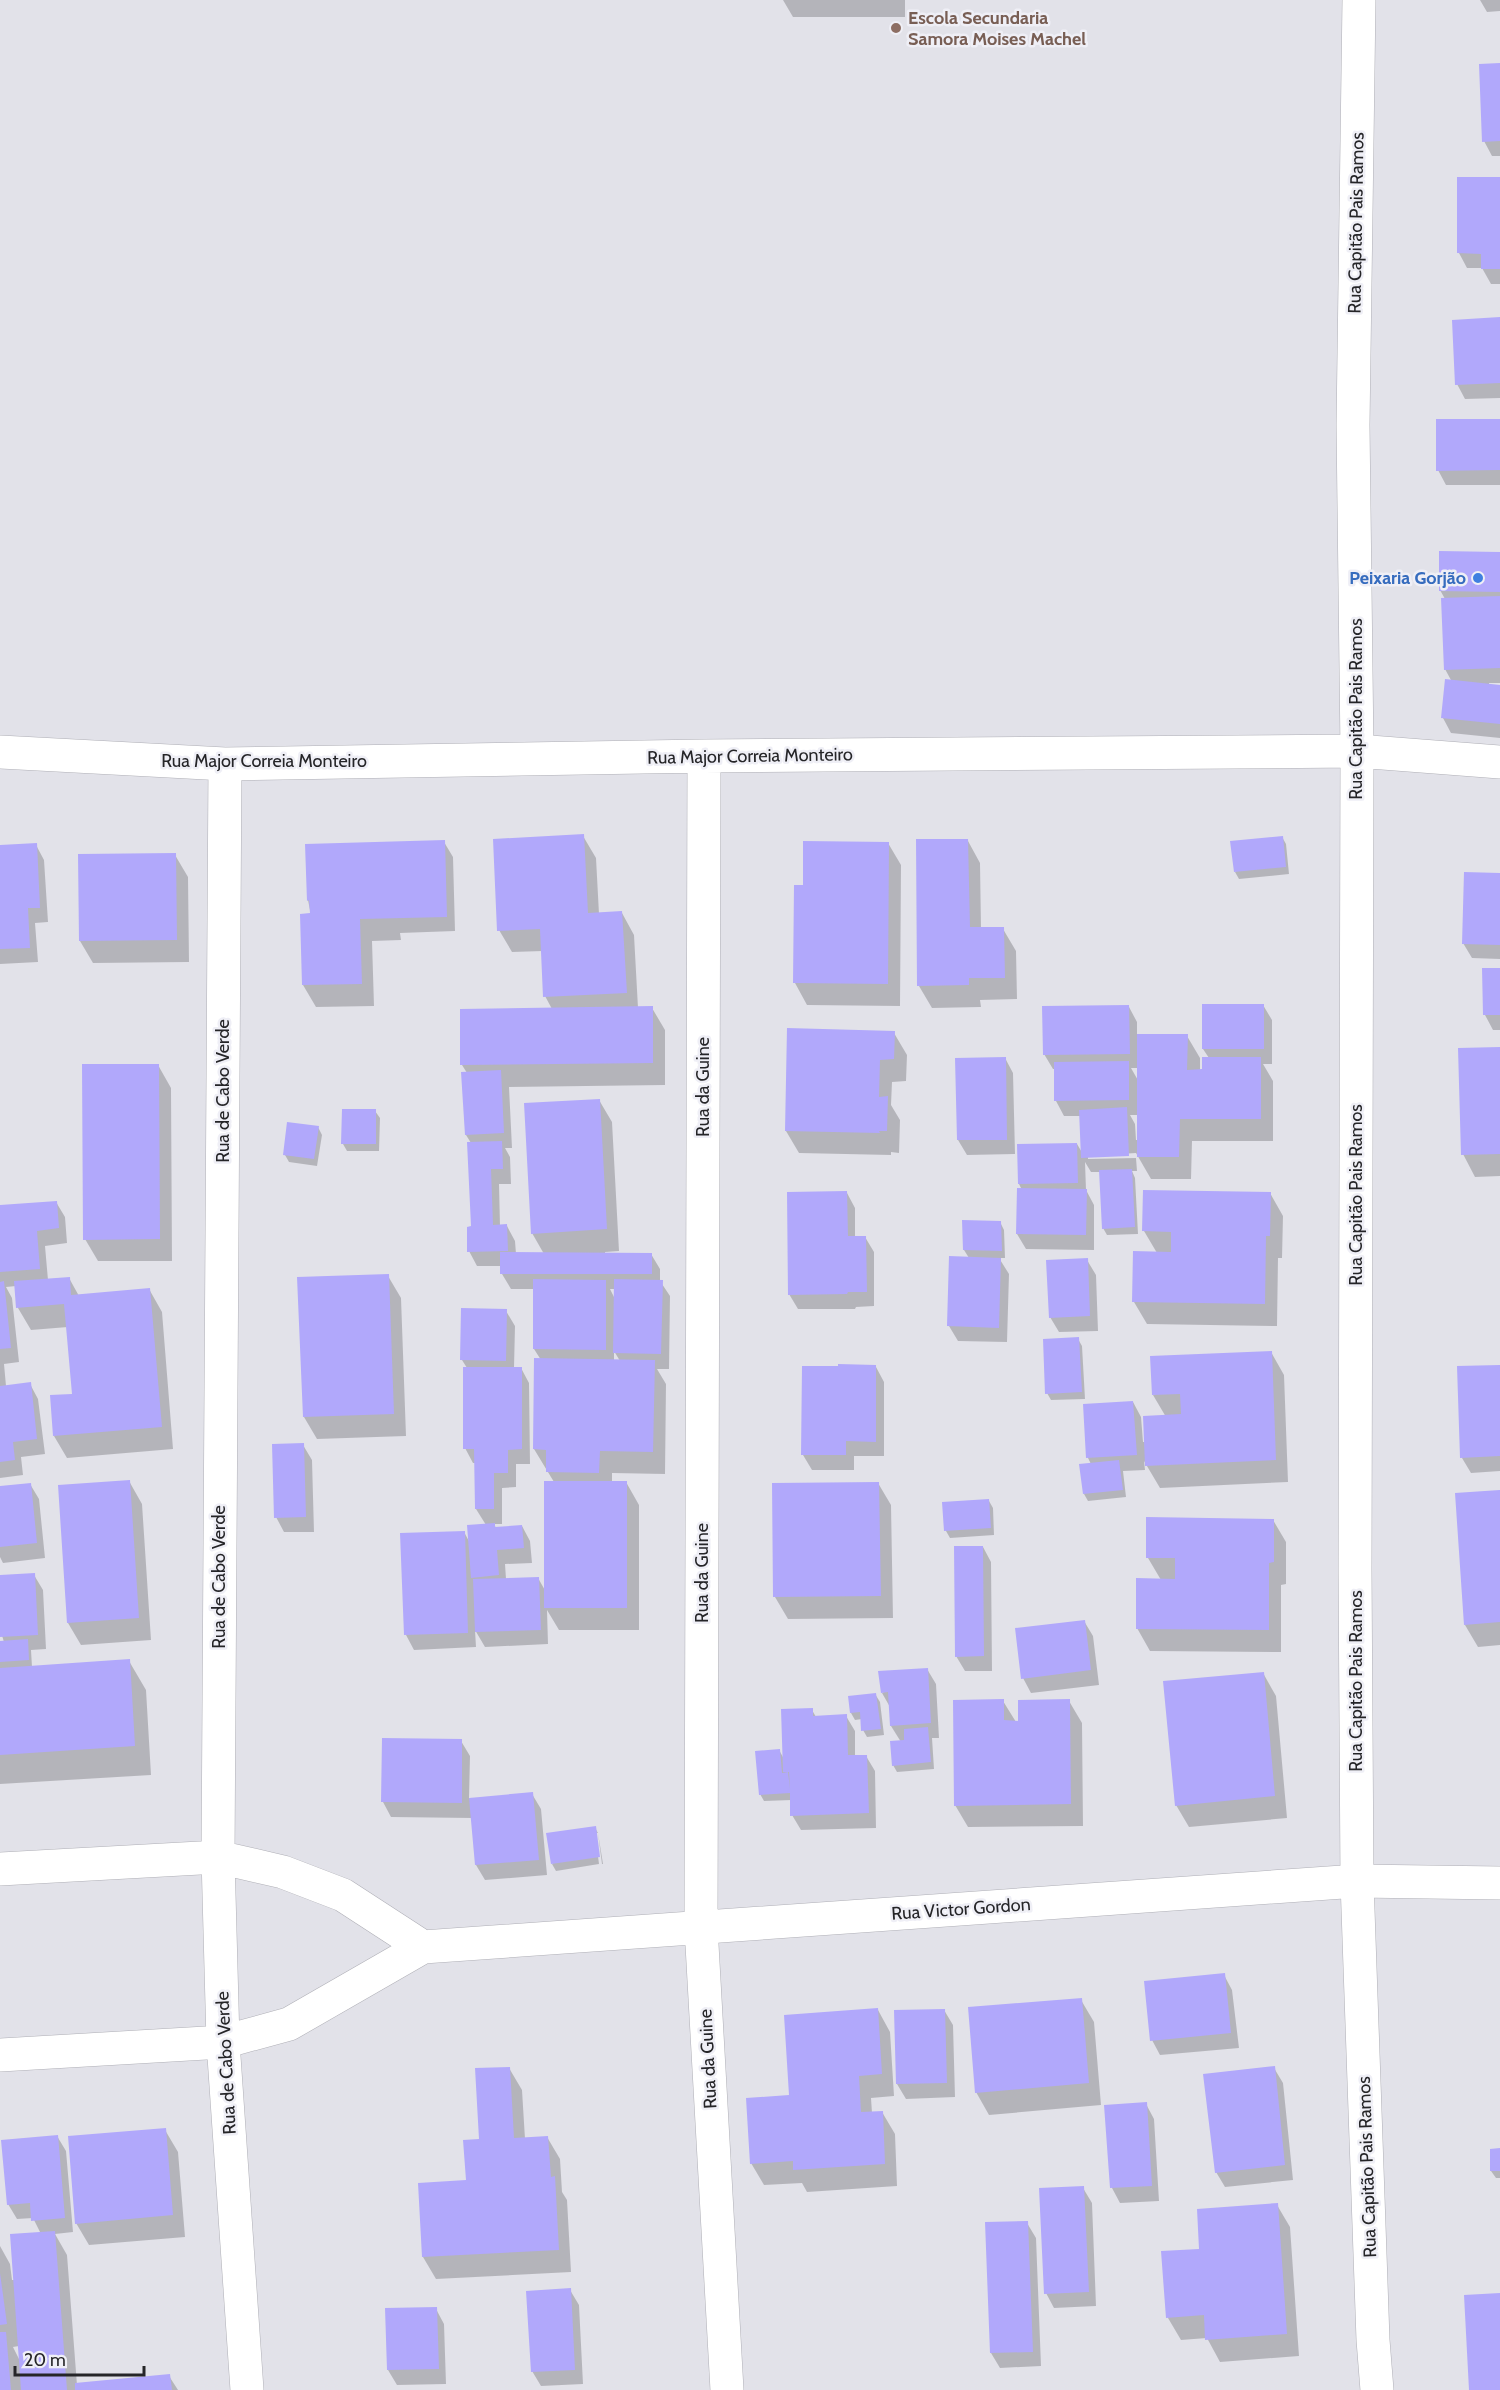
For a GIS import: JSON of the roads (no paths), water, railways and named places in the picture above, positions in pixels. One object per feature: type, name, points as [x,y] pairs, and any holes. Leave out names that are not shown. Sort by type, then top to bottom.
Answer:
[{"type":"street","name":"Rua Capitão Pais Ramos","points":[[1359,0],[1353,426],[1357,751],[1355,1533],[1357,1881],[1373,2340],[1377,2390]]},
{"type":"street","name":"Rua Major Correia Monteiro","points":[[0,752],[225,764],[704,756],[1357,751],[1500,762]]},
{"type":"street","name":"Rua da Guine","points":[[704,756],[701,1927],[726,2390]]},
{"type":"street","name":"Rua de Cabo Verde","points":[[225,764],[218,1857],[223,2042],[247,2390]]},
{"type":"street","points":[[0,1869],[218,1857],[283,1872],[344,1895],[423,1947],[289,2024],[223,2042],[0,2055]]},
{"type":"street","name":"Rua Victor Gordon","points":[[423,1947],[1357,1881],[1500,1883]]},
{"type":"place","name":"Escola Secundaria Samora Moises Machel","points":[[896,28]]},
{"type":"place","name":"Peixaria Gorjão","points":[[1478,578]]}]
